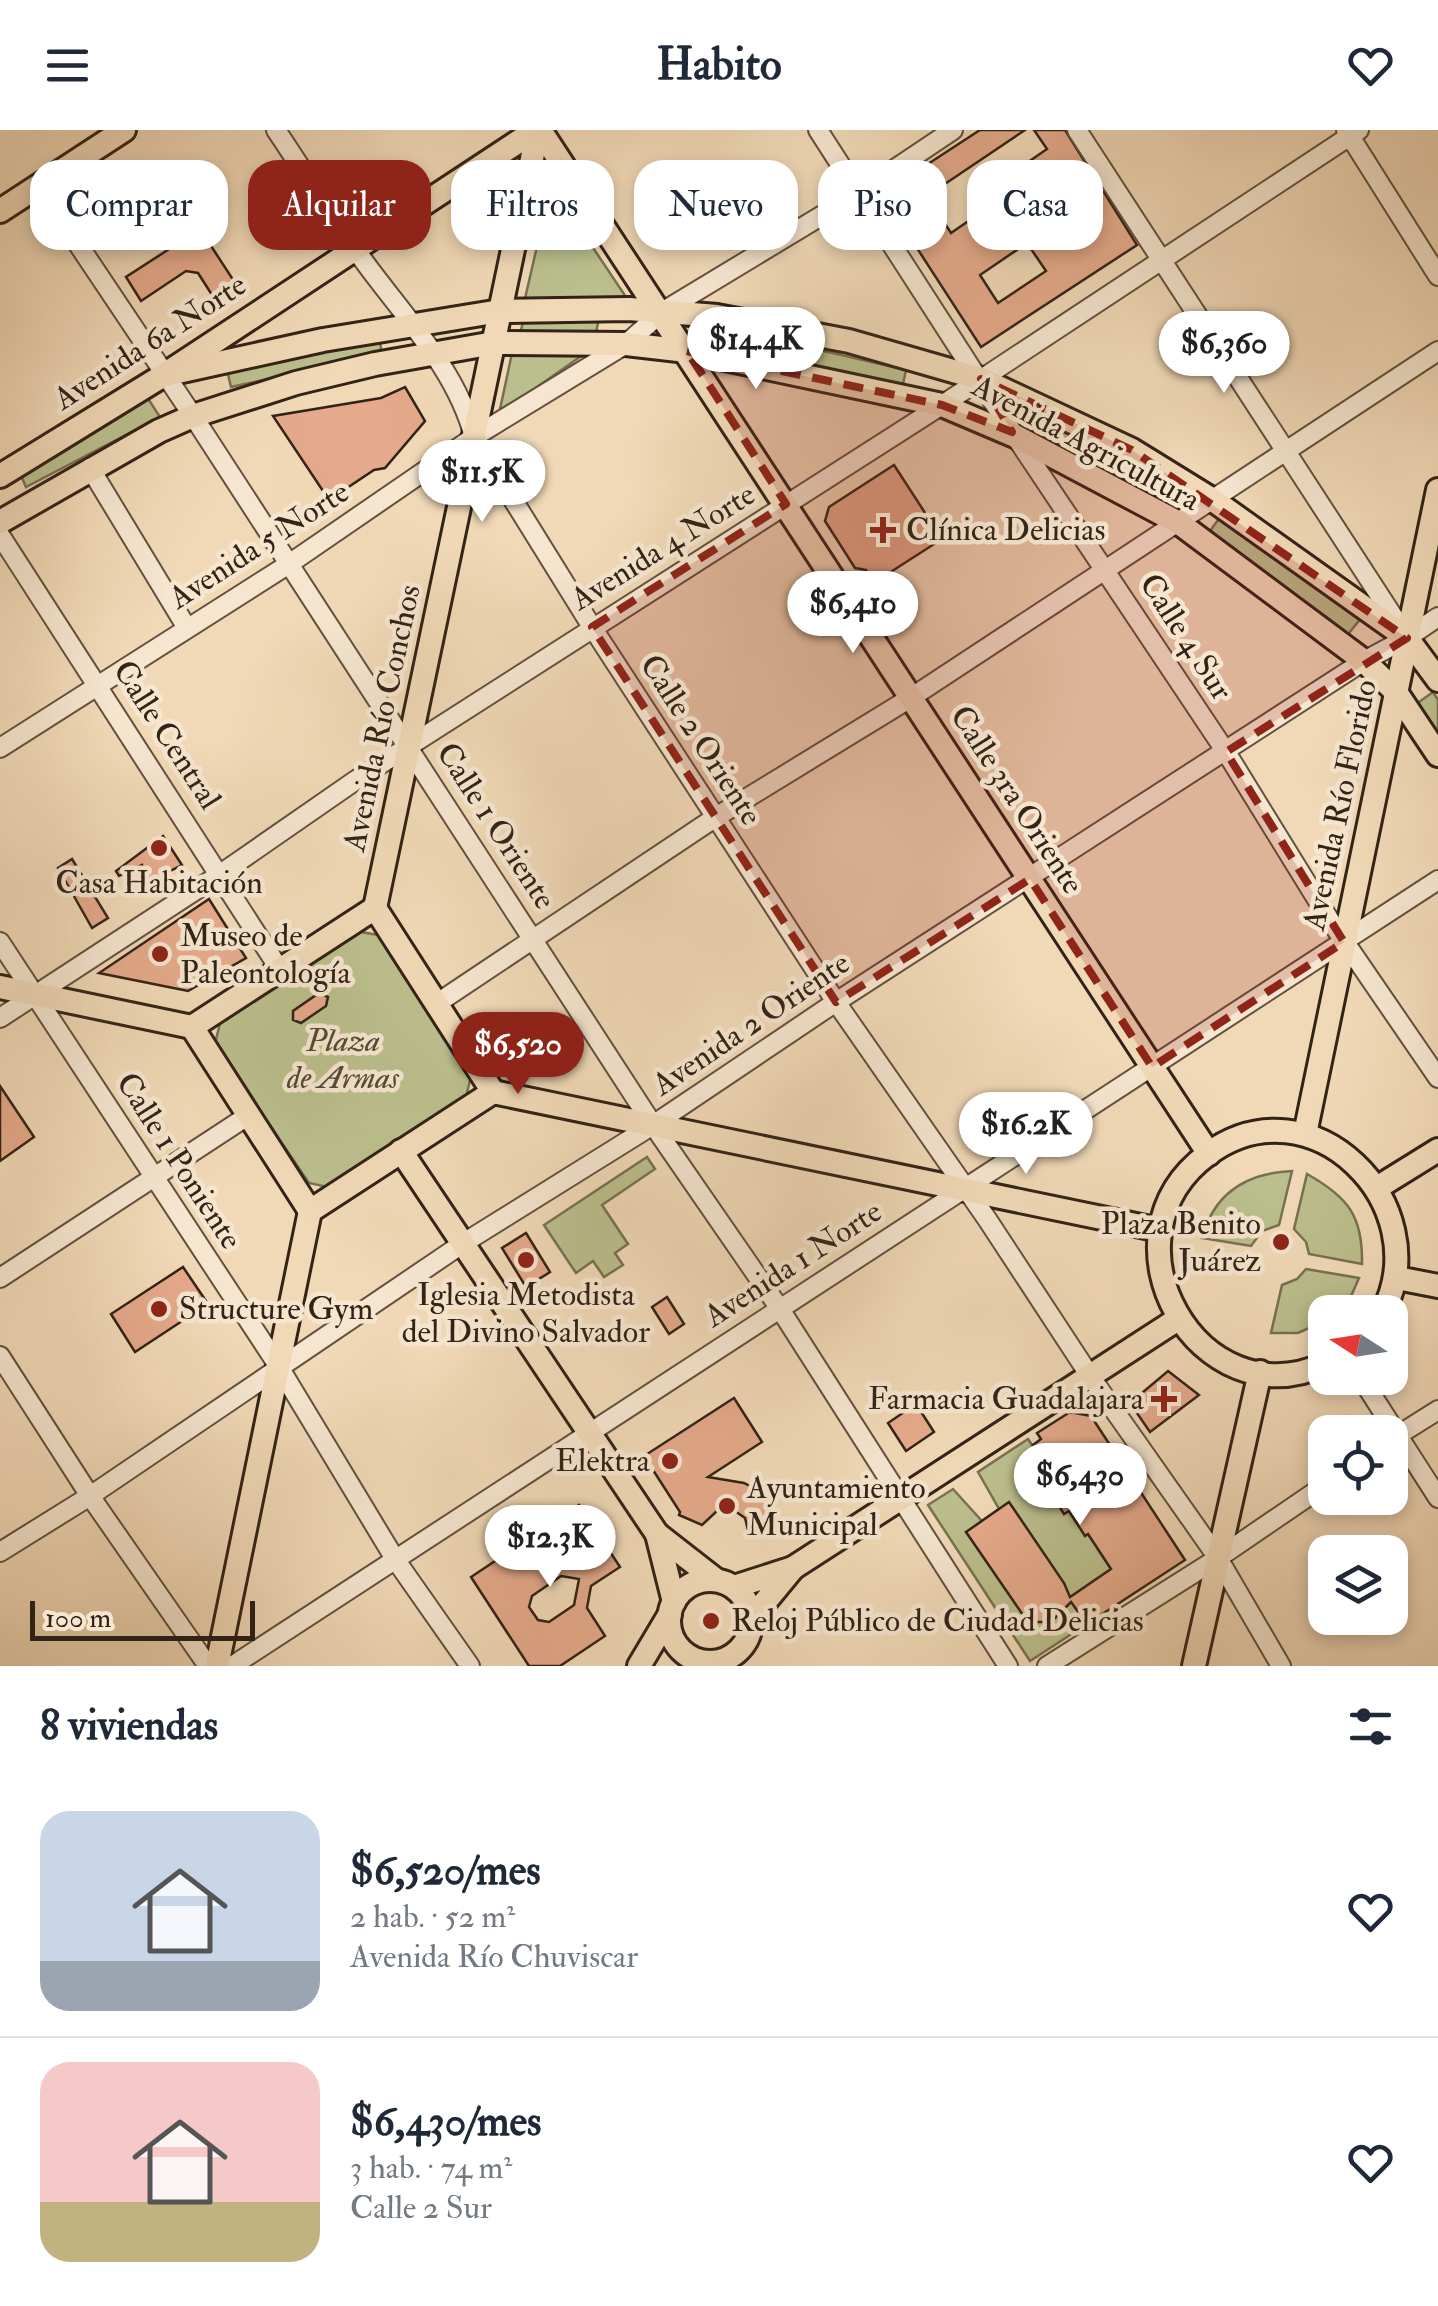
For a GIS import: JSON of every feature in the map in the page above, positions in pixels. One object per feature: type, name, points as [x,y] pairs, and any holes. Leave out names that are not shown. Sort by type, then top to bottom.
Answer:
[{"type":"main road","points":[[78,160],[124,130]]},
{"type":"main road","name":"Avenida 6a Norte","points":[[431,199],[538,130]]},
{"type":"main road","name":"Avenida Río Conchos","points":[[375,908],[538,130]]},
{"type":"main road","name":"Calle 3ra Oriente","points":[[538,130],[662,312],[1208,1154]]},
{"type":"main road","points":[[0,211],[30,192]]},
{"type":"main road","name":"Avenida 6a Norte","points":[[0,476],[164,374],[351,250]]},
{"type":"main road","name":"Avenida Agricultura","points":[[164,374],[409,324],[500,311],[628,309],[717,316],[849,342],[981,379],[1132,450],[1213,500],[1408,638],[1438,680]]},
{"type":"main road","name":"Avenida Agricultura","points":[[0,522],[90,468],[194,416],[296,383],[494,343],[626,344],[687,351],[942,405],[1015,436],[1178,524],[1364,661],[1396,692],[1438,755]]},
{"type":"main road","name":"Avenida Río Florido","points":[[1305,1134],[1438,490]]},
{"type":"main road","points":[[0,987],[192,1027],[375,908],[493,1092]]},
{"type":"main road","points":[[192,1027],[310,1210],[217,1666]]},
{"type":"main road","points":[[310,1210],[493,1092],[1160,1230]]},
{"type":"main road","points":[[1308,1368],[1290,1373],[1260,1372],[1228,1362],[1200,1344],[1178,1319],[1158,1261],[1160,1230],[1170,1201],[1186,1175],[1208,1154],[1254,1134],[1280,1131],[1305,1134],[1348,1152],[1380,1186],[1398,1230],[1397,1278],[1390,1295]]},
{"type":"main road","points":[[1380,1186],[1438,1150]]},
{"type":"main road","points":[[401,1151],[657,1534],[725,1584],[749,1607],[756,1666]]},
{"type":"main road","points":[[1397,1278],[1438,1286]]},
{"type":"main road","points":[[639,1666],[672,1608],[692,1584],[725,1584],[793,1568],[1178,1319]]},
{"type":"main road","points":[[1194,1666],[1260,1372]]},
{"type":"main road","points":[[657,1534],[672,1608],[669,1625],[677,1646],[705,1663]]},
{"type":"main road","points":[[666,1666],[705,1663],[734,1655],[750,1626],[793,1568]]},
{"type":"street","name":"Calle 2 Oriente","points":[[276,130],[296,160]]},
{"type":"street","name":"Calle 4 Sur","points":[[818,130],[838,160]]},
{"type":"street","name":"Avenida 5 Norte","points":[[908,160],[953,130]]},
{"type":"street","points":[[1077,130],[1408,638]]},
{"type":"street","points":[[1352,132],[1438,276]]},
{"type":"street","name":"Avenida 4 Norte","points":[[0,1018],[592,627],[942,405],[1352,132]]},
{"type":"street","name":"Avenida 5 Norte","points":[[0,748],[289,564],[474,437],[626,344],[662,312],[818,218]]},
{"type":"street","name":"Calle 1 Oriente","points":[[82,250],[194,416],[653,1125],[780,1309],[1008,1666]]},
{"type":"street","name":"Calle 2 Oriente","points":[[355,250],[432,353],[467,411],[474,437],[592,627],[836,1002],[1218,1558],[1281,1666]]},
{"type":"street","name":"Calle 4 Sur","points":[[896,250],[1226,752],[1344,942],[1438,1078]]},
{"type":"street","points":[[436,1004],[716,817],[912,697],[1178,524],[1438,350]]},
{"type":"street","points":[[90,468],[187,628]]},
{"type":"street","name":"Calle Central","points":[[0,535],[280,970]]},
{"type":"street","name":"Avenida 2 Oriente","points":[[0,1552],[90,1496],[462,1244],[653,1125],[836,1002],[1438,617]]},
{"type":"street","name":"Avenida 1 Norte","points":[[232,1666],[1438,880]]},
{"type":"street","name":"Calle 1 Poniente","points":[[0,942],[280,1367],[395,1559],[470,1666]]},
{"type":"street","points":[[0,1278],[248,1115]]},
{"type":"street","points":[[0,1356],[90,1496],[208,1666]]},
{"type":"street","points":[[1408,1429],[1438,1410]]},
{"type":"street","points":[[1408,1457],[1438,1498]]},
{"type":"street","points":[[1046,1666],[1308,1497]]},
{"type":"highlighted area","points":[[687,351],[942,405],[1012,432],[981,379],[1132,450],[1407,638],[1226,752],[1344,942],[1152,1067],[1030,879],[836,1002],[592,627],[786,504]]},
{"type":"green space","points":[[536,250],[595,250],[630,303],[524,303]]},
{"type":"green space","points":[[524,318],[599,318],[596,333],[520,334]]},
{"type":"green space","points":[[707,324],[906,370],[902,389],[702,343]]},
{"type":"green space","points":[[379,337],[382,354],[231,387],[227,370]]},
{"type":"green space","points":[[512,353],[584,354],[499,414]]},
{"type":"green space","points":[[147,397],[160,417],[26,487],[21,476]]},
{"type":"green space","points":[[1032,409],[1163,476],[1150,500],[1021,434]]},
{"type":"green space","points":[[1221,516],[1362,617],[1345,638],[1276,581],[1207,535]]},
{"type":"green space","points":[[1433,692],[1438,700],[1438,744],[1412,707]]},
{"type":"green space","name":"Plaza de Armas","points":[[361,932],[378,935],[471,1076],[466,1097],[327,1187],[309,1183],[215,1044],[220,1023]]},
{"type":"green space","points":[[647,1157],[655,1169],[602,1205],[628,1244],[615,1253],[623,1265],[604,1277],[593,1261],[576,1273],[544,1225]]},
{"type":"green space","points":[[1292,1171],[1279,1225],[1262,1231],[1251,1246],[1202,1238],[1215,1209],[1234,1188],[1260,1176]]},
{"type":"green space","points":[[1307,1174],[1333,1191],[1350,1210],[1360,1233],[1362,1264],[1309,1254],[1306,1242],[1294,1229]]},
{"type":"green space","points":[[1306,1269],[1359,1278],[1351,1295],[1308,1295],[1308,1329],[1298,1333],[1271,1333],[1282,1285],[1297,1279]]},
{"type":"green space","points":[[1028,1439],[1055,1479],[1046,1486],[1064,1513],[1069,1511],[1088,1534],[1111,1569],[1069,1598],[1087,1624],[1030,1661],[928,1505],[953,1489],[982,1521],[999,1509],[978,1472]]},
{"type":"building","points":[[980,130],[1025,130],[980,160],[967,160],[967,169],[947,183],[947,160],[934,160]]},
{"type":"building","points":[[1034,130],[1065,130],[1084,160],[1031,160],[1047,149]]},
{"type":"building","points":[[1103,191],[1137,245],[981,347],[918,250],[947,250],[947,227],[951,233],[967,222],[967,250],[1017,250],[980,275],[998,303],[1046,271],[1032,250],[1103,250]]},
{"type":"building","points":[[168,250],[214,250],[243,295],[221,309],[198,273],[186,271],[141,301],[126,277]]},
{"type":"building","points":[[405,387],[425,421],[385,468],[374,470],[329,500],[273,416],[381,398]]},
{"type":"building","name":"Clínica Delicias","points":[[894,465],[942,539],[861,591],[866,570],[855,568],[825,521],[829,507]]},
{"type":"building","name":"Casa Habitación","points":[[163,836],[182,865],[150,881],[142,865],[119,876],[116,871]]},
{"type":"building","points":[[72,859],[108,918],[92,928],[58,868]]},
{"type":"building","points":[[209,899],[246,958],[188,991],[99,973]]},
{"type":"building","points":[[319,993],[328,997],[326,1006],[301,1023],[293,1020],[293,1011]]},
{"type":"building","points":[[0,1086],[34,1137],[0,1161]]},
{"type":"building","name":"Iglesia Metodista del Divino Salvador","points":[[526,1233],[550,1272],[526,1287],[502,1248]]},
{"type":"building","name":"Structure Gym","points":[[183,1267],[208,1304],[135,1352],[111,1314]]},
{"type":"building","points":[[667,1297],[684,1324],[669,1334],[652,1307]]},
{"type":"building","name":"Farmacia Guadalajara","points":[[1168,1371],[1199,1395],[1150,1432],[1130,1403]]},
{"type":"building","points":[[734,1398],[762,1442],[708,1477],[744,1483],[759,1491],[770,1505],[777,1533],[749,1534],[745,1518],[732,1509],[718,1510],[702,1525],[679,1515],[644,1456]]},
{"type":"building","points":[[916,1404],[934,1432],[906,1451],[888,1423]]},
{"type":"building","points":[[1070,1412],[1091,1416],[1185,1560],[1087,1624],[1071,1602],[1051,1622],[1033,1622],[1025,1618],[966,1532],[1009,1502],[1070,1597],[1111,1569],[1069,1511],[1064,1514],[1046,1485],[1055,1479],[1033,1445],[1041,1439],[1037,1433]]},
{"type":"building","points":[[579,1505],[620,1567],[591,1586],[587,1608],[605,1636],[560,1666],[529,1666],[471,1577]],"holes":[[[561,1576],[579,1579],[574,1605],[549,1622],[538,1620],[529,1607],[532,1596]]]},
{"type":"place","name":"Clínica Delicias","points":[[883,530]]},
{"type":"place","name":"Casa Habitación","points":[[159,848]]},
{"type":"place","name":"Museo de Paleontología","points":[[160,954]]},
{"type":"place","name":"Plaza Benito Juárez","points":[[1281,1242]]},
{"type":"place","name":"Iglesia Metodista del Divino Salvador","points":[[526,1260]]},
{"type":"place","name":"Structure Gym","points":[[159,1309]]},
{"type":"place","name":"Farmacia Guadalajara","points":[[1164,1399]]},
{"type":"place","name":"Elektra","points":[[670,1461]]},
{"type":"place","name":"Ayuntamiento Municipal","points":[[727,1506]]},
{"type":"place","name":"Reloj Público de Ciudad Delicias","points":[[711,1621]]}]
